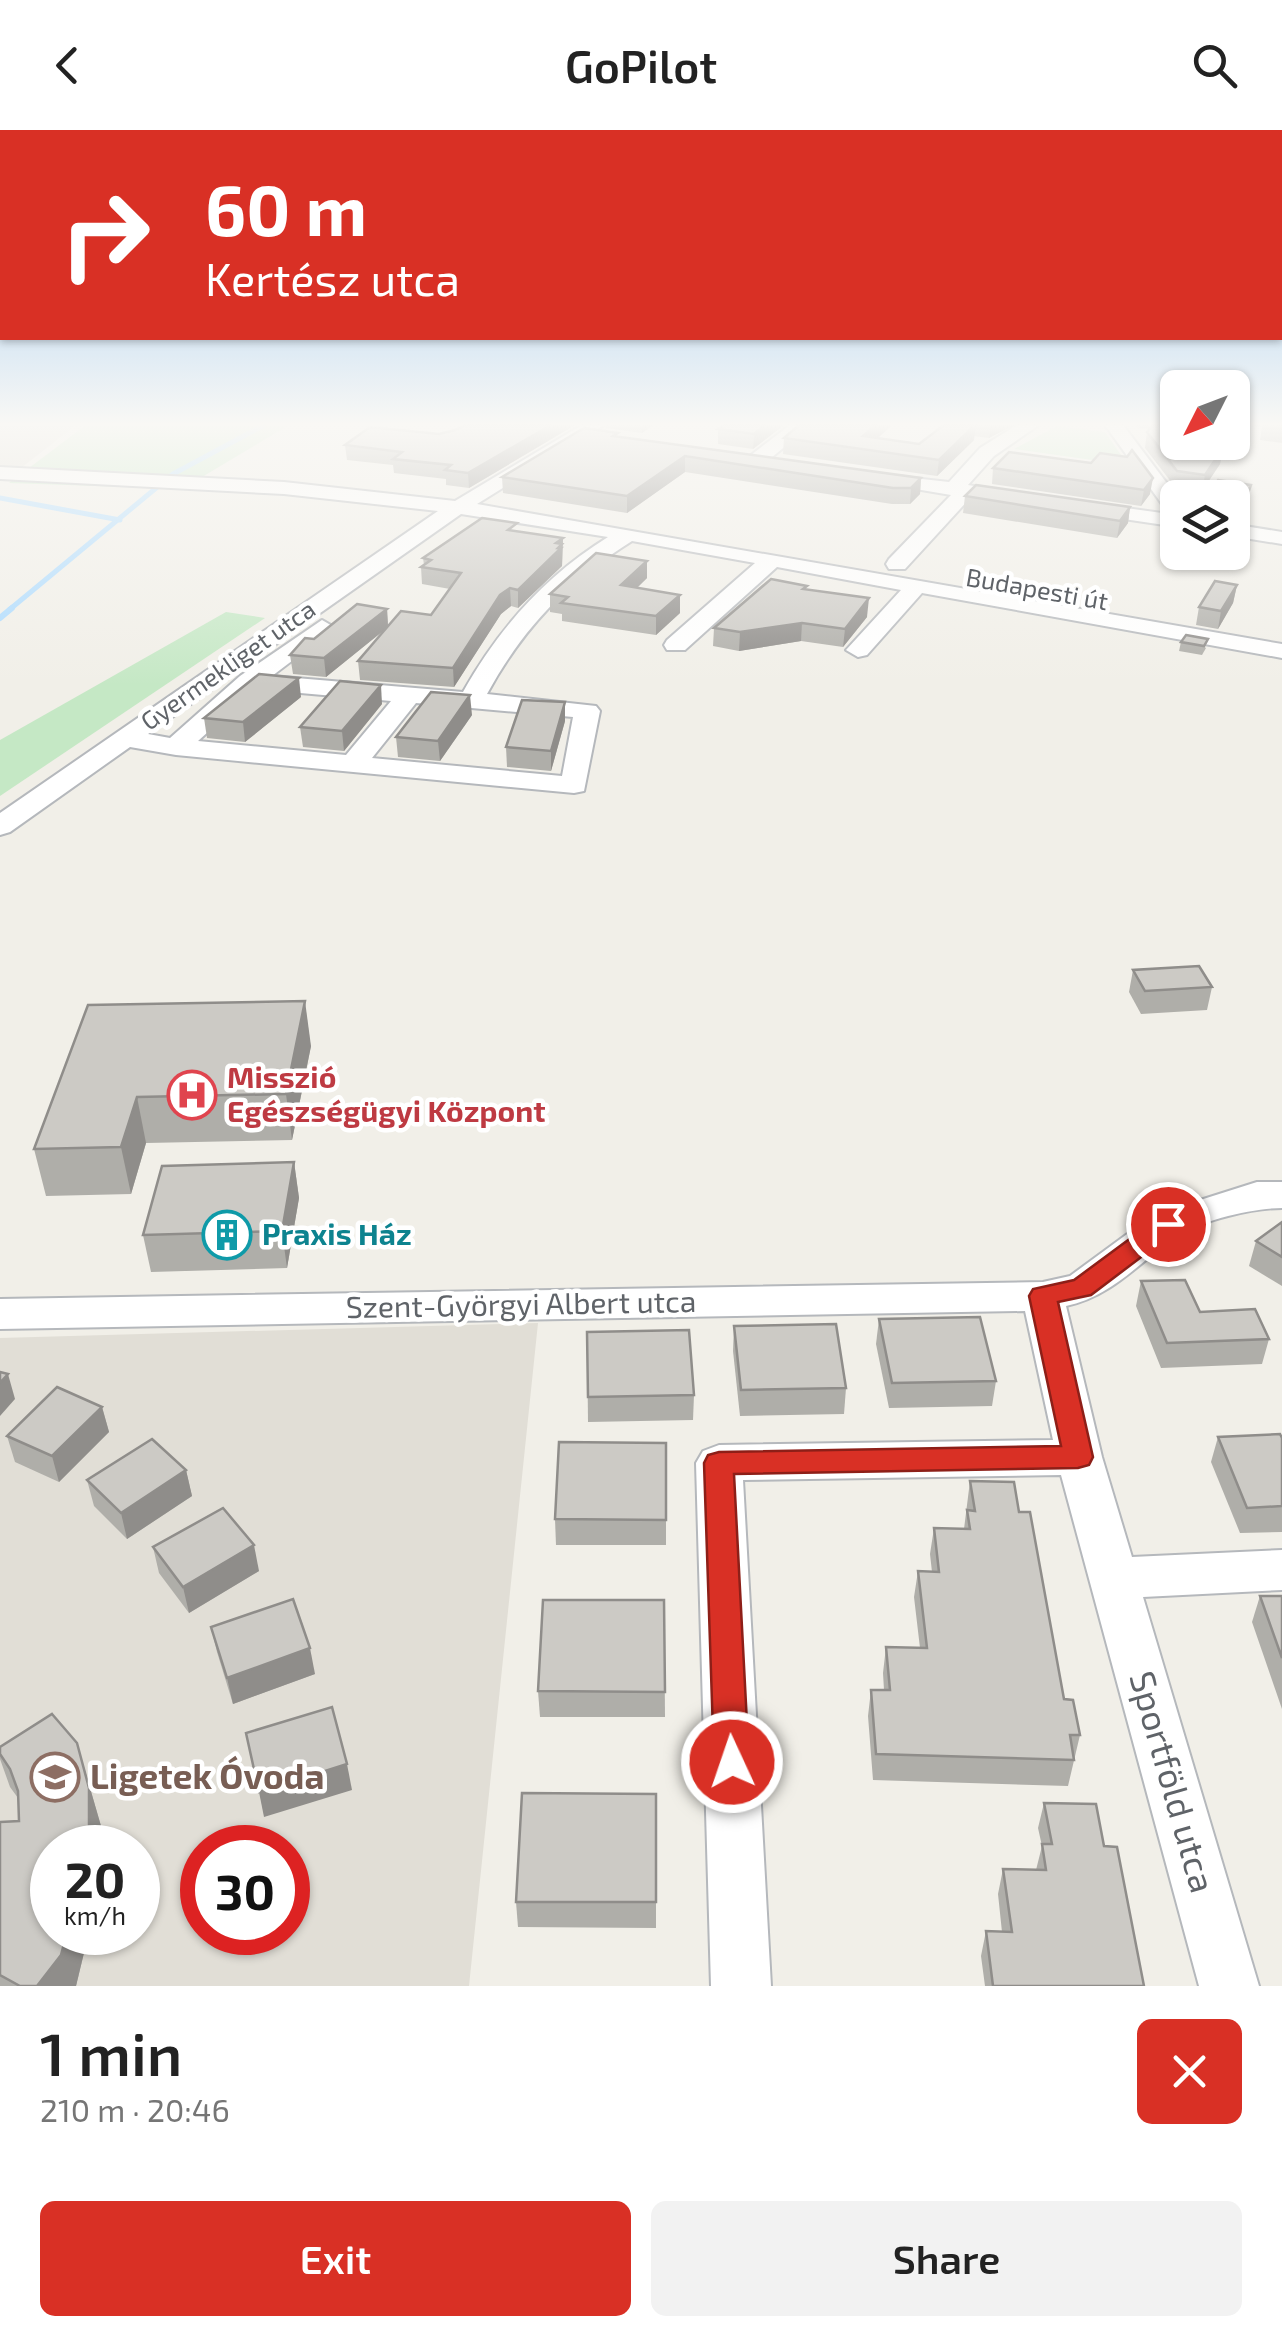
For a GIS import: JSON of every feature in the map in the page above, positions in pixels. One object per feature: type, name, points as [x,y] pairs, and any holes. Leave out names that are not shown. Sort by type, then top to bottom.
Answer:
[{"type":"street","name":"Gyermekliget utca","points":[[0,826],[453,512]]},
{"type":"street","name":"Gyermekliget utca","points":[[176,747],[249,681],[488,512]]},
{"type":"street","name":"Budapesti út","points":[[488,512],[1282,651]]},
{"type":"street","points":[[896,564],[941,512]]},
{"type":"street","points":[[1105,512],[1160,519]]},
{"type":"street","name":"Budapesti út","points":[[556,522],[579,514],[896,564],[1282,633]]},
{"type":"street","points":[[1250,533],[1282,538]]},
{"type":"street","points":[[470,703],[498,648],[521,620],[577,564],[628,534]]},
{"type":"street","points":[[676,644],[771,561]]},
{"type":"street","points":[[858,650],[915,588]]},
{"type":"street","points":[[123,738],[352,765],[574,784],[587,711],[249,681]]},
{"type":"street","points":[[352,765],[408,697]]},
{"type":"street","points":[[1043,1296],[1082,1288],[1168,1224],[1257,1196],[1282,1195]]},
{"type":"street","name":"Szent-Györgyi Albert utca","points":[[0,1314],[1043,1296]]},
{"type":"street","name":"Sportföld utca","points":[[1043,1296],[1078,1457],[1229,1986]]},
{"type":"street","points":[[741,1986],[719,1463],[1078,1457]]},
{"type":"street","points":[[1114,1578],[1282,1570]]},
{"type":"shaded area","points":[[538,1323],[469,1986],[0,1986],[0,1338]]},
{"type":"green space","points":[[226,612],[265,618],[0,796],[0,740]]},
{"type":"building","points":[[1062,512],[1127,512],[1120,521]]},
{"type":"building","points":[[482,518],[517,523],[508,530],[563,538],[556,543],[562,544],[561,548],[518,590],[510,588],[500,595],[453,668],[358,661],[401,611],[431,615],[461,573],[421,567],[431,560],[423,558]]},
{"type":"building","points":[[596,553],[647,561],[621,585],[680,595],[656,616],[561,603],[568,597],[550,594]]},
{"type":"building","points":[[771,579],[807,586],[803,589],[869,598],[845,629],[802,623],[740,632],[714,628]]},
{"type":"building","points":[[1215,581],[1237,585],[1221,611],[1199,607]]},
{"type":"building","points":[[357,604],[387,609],[324,658],[290,655],[305,638],[314,639]]},
{"type":"building","points":[[1186,635],[1208,639],[1204,646],[1181,642]]},
{"type":"building","points":[[259,674],[299,678],[243,722],[204,718]]},
{"type":"building","points":[[340,681],[381,685],[342,731],[300,727]]},
{"type":"building","points":[[431,692],[470,695],[438,741],[396,737]]},
{"type":"building","points":[[522,700],[565,702],[551,751],[506,747]]},
{"type":"building","points":[[1199,966],[1212,987],[1145,991],[1133,970]]},
{"type":"building","points":[[305,1001],[286,1094],[137,1097],[121,1147],[34,1149],[88,1005]]},
{"type":"building","points":[[294,1162],[282,1231],[143,1235],[162,1166]]},
{"type":"building","points":[[1282,1222],[1282,1257],[1256,1241]]},
{"type":"building","points":[[1185,1280],[1200,1312],[1255,1309],[1269,1339],[1167,1343],[1141,1281]]},
{"type":"building","points":[[980,1317],[996,1381],[892,1383],[879,1319]]},
{"type":"building","points":[[836,1324],[846,1388],[741,1390],[734,1326]]},
{"type":"building","points":[[689,1330],[694,1395],[588,1397],[587,1332]]},
{"type":"building","points":[[57,1387],[102,1407],[52,1456],[7,1436]]},
{"type":"building","points":[[1280,1434],[1282,1506],[1247,1508],[1218,1437]]},
{"type":"building","points":[[152,1439],[186,1470],[121,1513],[87,1480]]},
{"type":"building","points":[[559,1442],[666,1443],[666,1520],[555,1519]]},
{"type":"building","points":[[970,1481],[1014,1482],[1019,1512],[1030,1512],[1064,1699],[1073,1700],[1080,1735],[1070,1735],[1074,1760],[876,1754],[871,1690],[890,1690],[886,1647],[927,1648],[918,1571],[939,1572],[934,1528],[970,1529],[967,1510],[975,1511]]},
{"type":"building","points":[[223,1508],[254,1545],[183,1587],[153,1547]]},
{"type":"building","points":[[1260,1596],[1282,1596],[1282,1658]]},
{"type":"building","points":[[293,1599],[310,1648],[227,1678],[211,1627]]},
{"type":"building","points":[[543,1600],[664,1600],[665,1692],[538,1691]]},
{"type":"building","points":[[332,1707],[347,1764],[259,1792],[246,1733]]},
{"type":"building","points":[[52,1714],[77,1743],[89,1788],[89,1825],[30,1825],[30,1955],[61,1955],[37,1986],[20,1986],[0,1975],[0,1822],[19,1821],[18,1791],[0,1747]]},
{"type":"building","points":[[522,1793],[656,1794],[656,1902],[516,1902]]},
{"type":"building","points":[[1044,1803],[1096,1804],[1104,1846],[1117,1847],[1144,1986],[993,1986],[986,1931],[1012,1932],[1003,1869],[1046,1870],[1042,1844],[1052,1844]]},
{"type":"waterway","points":[[74,512],[118,520]]},
{"type":"waterway","points":[[118,520],[128,512]]},
{"type":"waterway","points":[[9,610],[118,520]]},
{"type":"waterway","points":[[0,618],[12,608]]},
{"type":"place","name":"Misszió Egészségügyi Központ","points":[[192,1095]]},
{"type":"place","name":"Praxis Ház","points":[[227,1235]]},
{"type":"place","name":"Ligetek Óvoda","points":[[55,1777]]},
{"type":"route","points":[[732,1762],[719,1463],[1078,1457],[1043,1296],[1082,1288],[1168,1224]]}]
